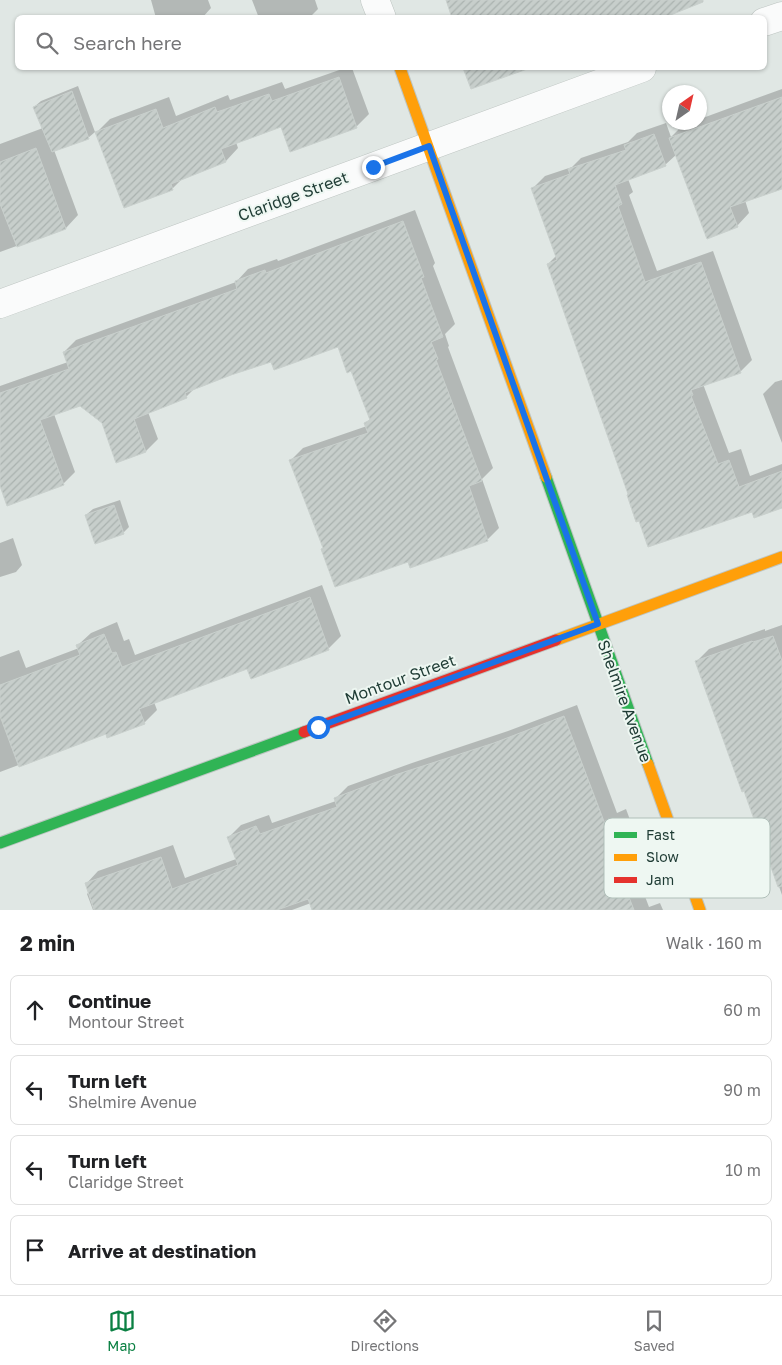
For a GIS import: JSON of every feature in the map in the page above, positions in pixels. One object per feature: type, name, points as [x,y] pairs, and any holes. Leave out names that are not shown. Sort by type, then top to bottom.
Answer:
[{"type":"street","points":[[375,0],[381,15]]},
{"type":"street","points":[[767,21],[782,16]]},
{"type":"street","name":"Shelmire Avenue","points":[[401,70],[667,818]]},
{"type":"street","name":"Claridge Street","points":[[0,304],[637,70]]},
{"type":"street","name":"Montour Street","points":[[0,842],[782,557]]},
{"type":"street","name":"Shelmire Avenue","points":[[696,898],[700,910]]},
{"type":"building","points":[[446,0],[703,0],[703,2],[670,15],[451,15]]},
{"type":"building","points":[[464,70],[524,70],[471,89]]},
{"type":"building","points":[[339,77],[357,128],[290,152],[281,127],[221,149],[226,162],[171,184],[173,190],[124,208],[95,132],[156,109],[163,128],[215,107],[217,112],[269,94],[272,101]]},
{"type":"building","points":[[72,91],[89,139],[52,152],[33,107]]},
{"type":"building","points":[[782,97],[782,189],[730,207],[738,227],[707,239],[669,138],[691,130],[707,130],[707,124]]},
{"type":"building","points":[[654,134],[666,166],[615,185],[622,204],[618,206],[645,282],[701,262],[741,373],[691,390],[693,395],[691,396],[718,464],[729,460],[739,487],[782,471],[782,508],[754,518],[752,512],[648,547],[639,521],[636,522],[628,494],[547,264],[557,260],[531,188],[570,174],[568,169],[626,150],[624,145]]},
{"type":"building","points":[[36,148],[66,229],[17,247],[0,204],[0,162]]},
{"type":"building","points":[[403,221],[424,277],[421,278],[443,337],[431,342],[438,359],[436,360],[482,481],[469,486],[488,541],[410,568],[408,562],[335,587],[321,549],[323,548],[289,460],[368,433],[364,423],[370,420],[351,371],[347,373],[338,347],[274,370],[271,362],[231,375],[185,393],[187,398],[134,419],[146,452],[116,463],[102,423],[80,406],[40,420],[64,485],[7,506],[0,486],[0,393],[69,369],[63,352],[237,289],[235,281],[265,270],[266,273]]},
{"type":"building","points":[[114,505],[124,534],[95,544],[85,515]]},
{"type":"building","points":[[310,597],[329,650],[251,679],[247,669],[139,709],[145,724],[107,738],[106,734],[19,767],[0,716],[0,685],[80,655],[76,645],[104,634],[112,653],[116,652],[122,667]]},
{"type":"building","points":[[773,636],[782,661],[782,886],[778,887],[770,864],[770,818],[754,818],[744,791],[742,792],[695,661]]},
{"type":"building","points":[[564,716],[604,821],[604,898],[629,898],[634,910],[312,910],[308,899],[277,910],[94,910],[85,883],[161,857],[172,889],[238,865],[227,837],[256,826],[260,834],[337,807],[334,798],[398,774],[494,743]]},
{"type":"traffic: fast","points":[[546,477],[648,764]]},
{"type":"traffic: fast","points":[[0,843],[304,732]]},
{"type":"traffic: slow","points":[[401,70],[546,477]]},
{"type":"traffic: slow","points":[[556,640],[782,557]]},
{"type":"traffic: slow","points":[[648,764],[667,818]]},
{"type":"traffic: slow","points":[[696,898],[700,910]]},
{"type":"traffic: jam","points":[[304,732],[556,640]]},
{"type":"route","points":[[318,727],[598,624],[429,146],[373,167]]}]
